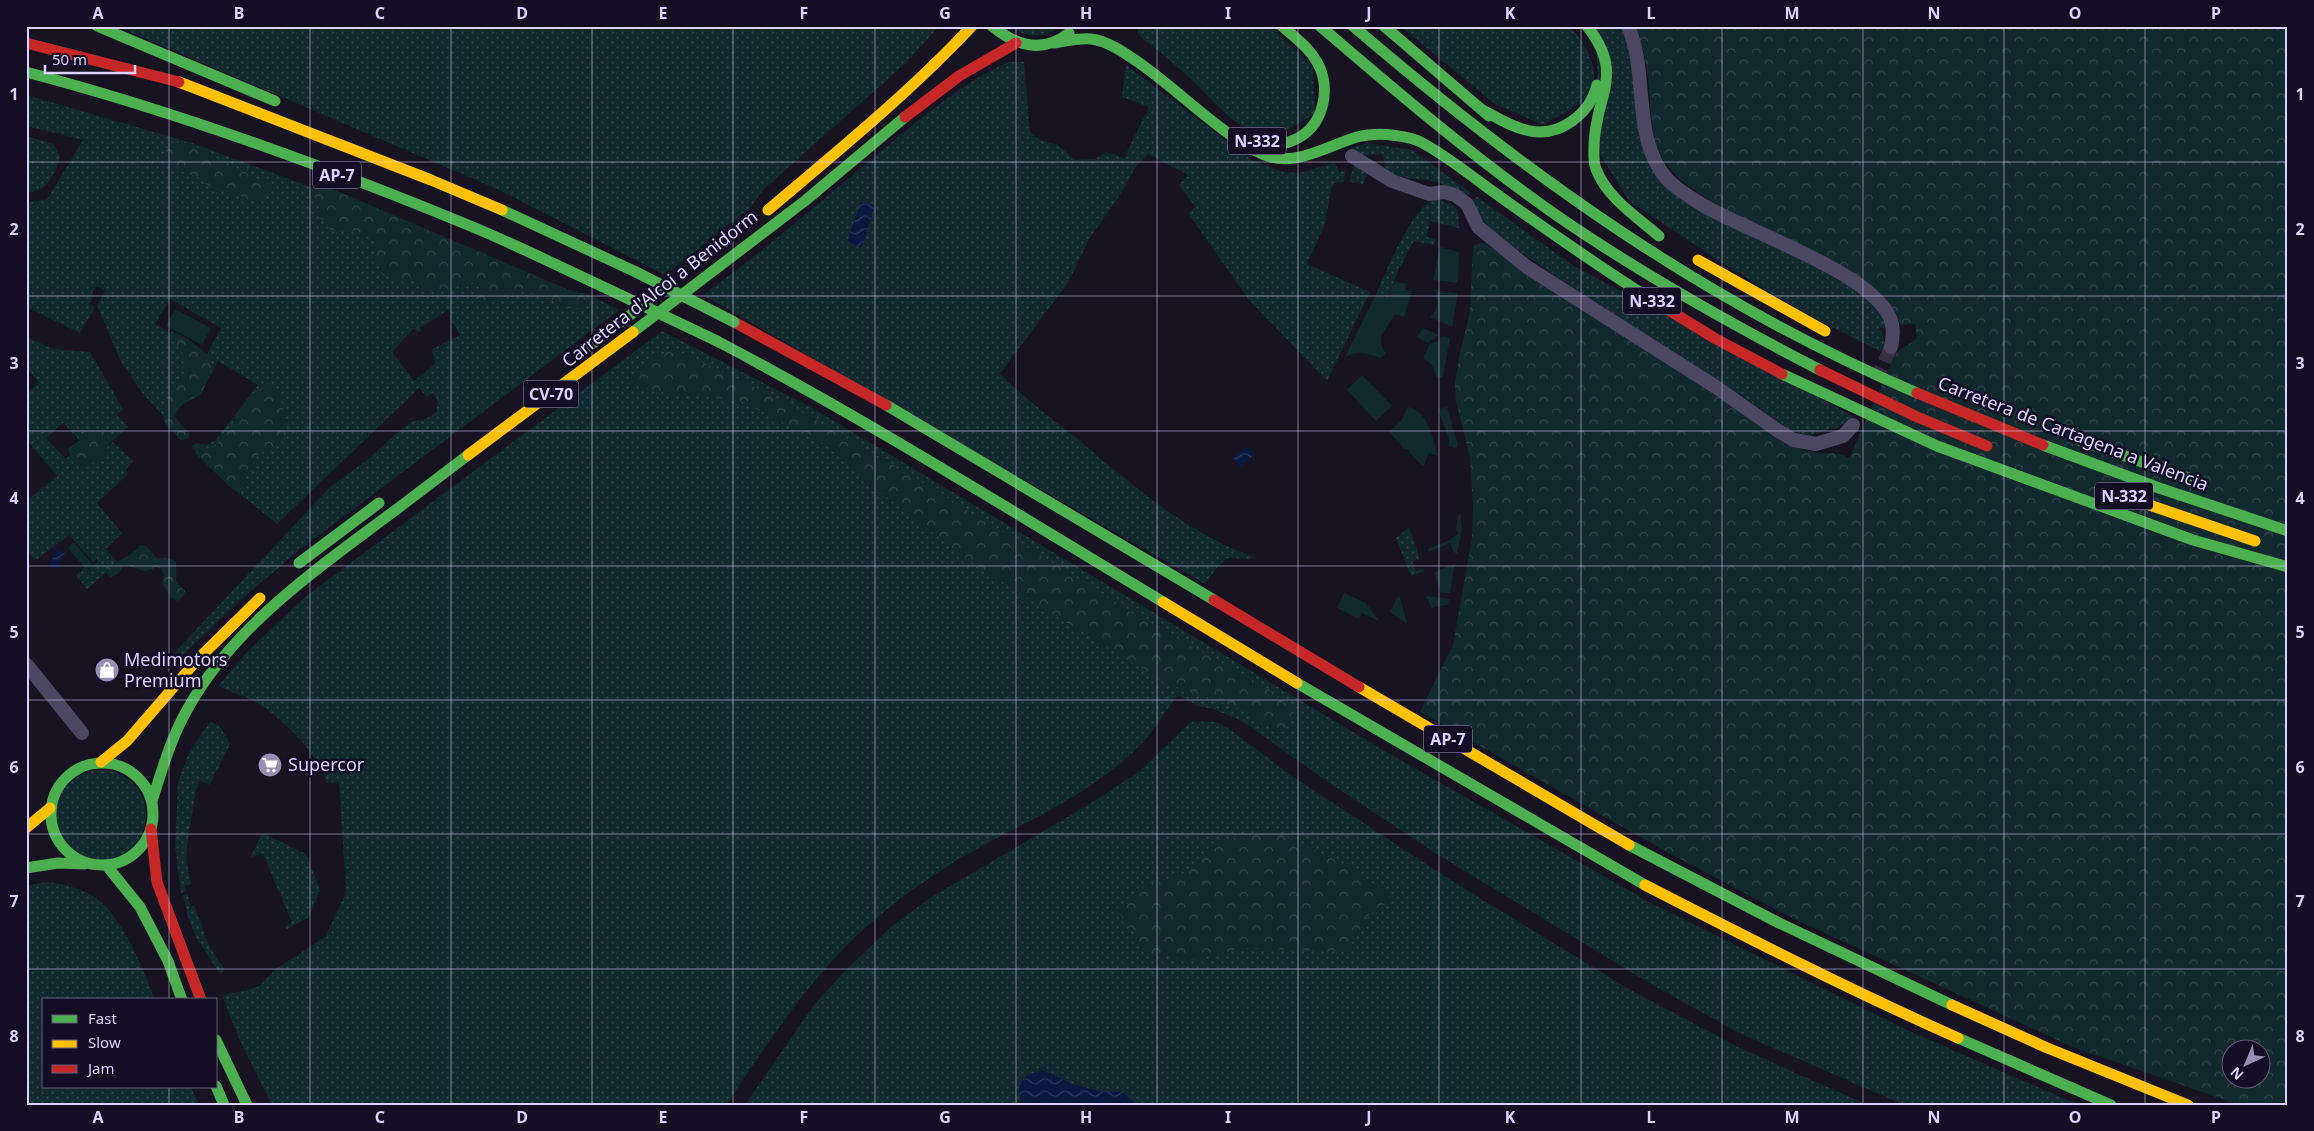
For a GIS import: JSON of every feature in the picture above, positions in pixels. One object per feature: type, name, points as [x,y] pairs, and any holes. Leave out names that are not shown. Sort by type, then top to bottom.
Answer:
[{"type":"main road","points":[[97,26],[282,104]]},
{"type":"main road","name":"Carretera d'Alcoi a Benidorm","points":[[760,216],[874,121],[934,66],[972,26]]},
{"type":"main road","points":[[992,26],[1003,36],[1016,43],[1035,46],[1054,43],[1067,36],[1077,26]]},
{"type":"main road","name":"N-332","points":[[1150,56],[1233,128],[1258,142],[1277,146],[1296,140],[1310,130],[1323,111],[1327,88],[1318,62],[1282,26]]},
{"type":"main road","points":[[1294,26],[1324,52]]},
{"type":"main road","name":"N-332","points":[[1320,26],[1480,159],[1555,214],[1632,266],[1750,334],[1856,388],[1962,436],[1999,450]]},
{"type":"main road","name":"Carretera de Cartagena a Valencia","points":[[1354,26],[1404,70],[1553,186],[1669,263],[1782,329],[1966,416],[2135,479],[2288,531]]},
{"type":"main road","points":[[1384,26],[1518,139]]},
{"type":"main road","points":[[1481,109],[1513,125],[1533,132],[1565,126],[1578,119],[1589,105],[1596,90],[1598,76],[1597,56],[1591,40],[1578,26]]},
{"type":"main road","points":[[1587,26],[1596,36],[1605,53],[1609,72],[1593,142],[1596,167],[1610,193],[1663,238],[1597,196]]},
{"type":"main road","name":"N-332","points":[[1054,43],[1075,39],[1093,39],[1119,49],[1159,76],[1219,125],[1256,151],[1268,156],[1290,159],[1315,154],[1358,137],[1383,133],[1415,138],[1459,167],[1597,266],[1716,339],[1789,378],[1937,446],[2193,540],[2288,567]]},
{"type":"main road","name":"AP-7","points":[[26,43],[170,79],[431,180],[539,226],[636,272],[734,322],[921,424],[1401,712],[1649,856],[1779,924],[1912,987],[2044,1047],[2188,1105]]},
{"type":"main road","name":"Carretera d'Alcoi a Benidorm","points":[[152,801],[169,749],[192,700],[235,645],[281,598],[308,575],[606,354],[805,200],[952,81],[995,53],[1016,43]]},
{"type":"main road","name":"AP-7","points":[[26,73],[106,93],[262,146],[469,225],[612,290],[717,341],[795,382],[912,450],[1295,682],[1640,882],[1748,938],[1898,1011],[2111,1105]]},
{"type":"main road","points":[[1414,129],[1459,167]]},
{"type":"main road","points":[[408,158],[479,189],[539,226]]},
{"type":"main road","points":[[1690,255],[1832,334]]},
{"type":"main road","name":"Carretera d'Alcoi a Benidorm","points":[[572,359],[677,280]]},
{"type":"main road","points":[[2071,437],[2196,481]]},
{"type":"main road","name":"Carretera de Cartagena a Valencia","points":[[2110,491],[2269,545]]},
{"type":"main road","points":[[292,569],[388,496]]},
{"type":"main road","points":[[101,762],[127,741],[197,660],[267,591]]},
{"type":"main road","points":[[26,828],[50,808],[60,783],[70,773],[85,765],[101,762],[118,765],[133,773],[145,786],[152,801]]},
{"type":"main road","name":"CV-70","points":[[26,868],[58,862],[107,866],[122,862],[135,854],[145,842],[151,829],[152,801]]},
{"type":"main road","name":"CV-70","points":[[50,808],[51,822],[59,842],[74,858],[87,864]]},
{"type":"main road","points":[[151,829],[157,882],[199,998]]},
{"type":"main road","points":[[107,866],[140,907],[168,961],[181,998]]},
{"type":"main road","points":[[218,1044],[247,1105]]},
{"type":"main road","points":[[217,1088],[224,1105]]},
{"type":"street","points":[[1628,26],[1639,61],[1645,123],[1652,153],[1667,179],[1701,204],[1854,280],[1878,301],[1890,317],[1894,336],[1891,347]]},
{"type":"street","points":[[1352,156],[1392,181],[1429,194],[1444,192],[1455,195],[1467,204],[1478,227],[1527,267],[1716,387],[1794,440],[1816,444],[1843,436],[1853,425]]},
{"type":"street","points":[[26,664],[82,733]]},
{"type":"green space","points":[[116,26],[939,26],[907,62],[764,189],[750,208],[665,275],[499,190]]},
{"type":"green space","points":[[1004,26],[1062,26],[1046,34],[1033,35]]},
{"type":"green space","points":[[1139,26],[1270,26],[1312,65],[1316,113],[1270,140],[1258,135],[1227,115],[1186,74],[1142,38],[1137,32]]},
{"type":"green space","points":[[1400,26],[1569,26],[1582,41],[1591,60],[1594,70],[1592,90],[1577,105],[1543,125],[1495,104]]},
{"type":"green space","points":[[1596,26],[1621,26],[1625,32],[1657,172],[1867,297],[1886,320],[1886,328],[1880,328],[1886,347],[1879,351],[1801,311],[1733,270],[1629,201],[1600,154]]},
{"type":"green space","points":[[1635,26],[2288,26],[2288,1105],[2240,1105],[2075,1048],[1790,917],[1665,851],[1420,712],[1453,645],[1472,538],[1473,507],[1470,458],[1456,401],[1455,383],[1470,312],[1473,246],[1483,242],[1700,383],[1786,443],[1818,453],[1838,454],[1849,458],[1897,352],[1917,338],[1915,324],[1901,325],[1893,308],[1884,297],[1846,270],[1826,258],[1722,207],[1691,187],[1671,170],[1658,150],[1655,140],[1642,45]]},
{"type":"green space","points":[[1009,62],[1024,62],[1030,132],[1040,140],[1058,145],[1075,160],[1095,159],[1107,152],[1124,158],[1149,107],[1122,97],[1126,65],[1252,160],[1279,171],[1298,173],[1335,163],[1339,172],[1345,170],[1344,182],[1335,183],[1331,189],[1325,224],[1307,264],[1370,292],[1327,381],[1249,300],[1188,213],[1195,207],[1179,185],[1188,175],[1148,154],[1135,168],[1120,195],[1089,239],[1069,281],[1000,374],[1037,407],[1138,489],[1182,521],[1229,547],[1254,557],[1250,559],[1228,558],[1218,566],[1205,584],[703,295],[771,243],[926,114],[976,79]]},
{"type":"green space","points":[[26,95],[192,143],[414,225],[567,290],[588,294],[619,310],[303,547],[245,596],[178,658],[175,655],[176,651],[330,487],[367,460],[403,428],[414,421],[426,419],[436,412],[438,402],[433,393],[427,397],[419,388],[277,524],[236,491],[191,446],[196,443],[206,445],[216,440],[258,385],[218,361],[210,376],[205,374],[167,420],[143,394],[120,360],[97,305],[105,291],[97,286],[92,293],[94,295],[89,304],[95,307],[80,333],[26,307],[26,203],[47,199],[83,140],[26,126]],"holes":[[[170,299],[221,328],[207,354],[155,324]],[[448,310],[451,315],[449,317],[460,335],[432,349],[435,364],[414,381],[392,352],[414,328],[418,333],[418,331],[422,331],[420,328]]]},
{"type":"green space","points":[[26,136],[54,144],[60,157],[49,181],[39,190],[33,192],[26,192]]},
{"type":"green space","points":[[175,141],[187,142],[273,187],[262,200],[243,197],[209,186],[199,178],[183,172],[165,158],[166,149]]},
{"type":"green space","points":[[1368,143],[1412,150],[1471,193],[1466,196],[1439,182],[1394,176],[1385,170],[1383,154],[1355,156],[1351,148]]},
{"type":"green space","points":[[1354,165],[1368,173],[1363,184],[1349,182]]},
{"type":"green space","points":[[323,185],[588,298],[589,305],[572,308],[536,293],[521,292],[504,296],[483,307],[478,298],[481,288],[470,281],[441,291],[428,292],[421,281],[403,280],[383,275],[375,255],[374,240],[356,231],[330,230],[319,216],[320,201],[304,190]]},
{"type":"green space","points":[[1477,197],[1574,266],[1853,416],[1850,421],[1836,428],[1809,435],[1793,432],[1741,395],[1578,291],[1493,232],[1477,213],[1471,201]]},
{"type":"green space","points":[[1435,199],[1453,205],[1458,210],[1459,228],[1430,221],[1427,237],[1436,239],[1434,245],[1414,241],[1399,269],[1387,299],[1376,294],[1409,226],[1418,213]]},
{"type":"green space","points":[[1440,247],[1459,252],[1458,283],[1433,280]]},
{"type":"green space","points":[[1394,281],[1406,284],[1405,290],[1412,291],[1404,317],[1395,314],[1381,336],[1381,344],[1386,354],[1380,358],[1362,353],[1345,357],[1376,294],[1387,299]]},
{"type":"green space","points":[[1435,290],[1458,293],[1452,327],[1430,317],[1437,305]]},
{"type":"green space","points":[[175,309],[211,328],[202,345],[166,326]]},
{"type":"green space","points":[[1423,328],[1439,335],[1428,343],[1417,337]]},
{"type":"green space","points":[[173,331],[200,348],[208,357],[212,366],[202,393],[183,404],[177,411],[175,416],[190,433],[188,439],[180,440],[164,421],[168,400],[174,388],[187,371],[185,356],[168,335]]},
{"type":"green space","points":[[662,331],[814,409],[1383,750],[1649,902],[1907,1030],[2079,1105],[1904,1105],[1739,1033],[1649,983],[1435,853],[1328,782],[1242,721],[1213,709],[1198,706],[1179,696],[1175,698],[1144,741],[1107,774],[1065,802],[943,869],[899,900],[864,929],[841,951],[800,1000],[726,1105],[272,1105],[239,1039],[222,995],[259,986],[276,969],[325,937],[346,893],[339,782],[327,783],[323,772],[308,749],[288,727],[267,709],[218,686],[248,651],[305,597]]},
{"type":"green space","points":[[1442,336],[1450,338],[1443,376],[1437,379],[1432,365],[1423,358],[1430,344],[1438,341]]},
{"type":"green space","points":[[26,337],[54,349],[90,352],[123,409],[117,415],[128,427],[94,457],[113,442],[133,461],[126,469],[128,474],[97,503],[122,533],[106,549],[118,563],[87,589],[76,575],[85,567],[88,570],[98,561],[97,559],[93,562],[69,535],[35,561],[26,546],[26,501],[57,476],[26,439],[26,393],[39,383],[26,367]],"holes":[[[63,423],[82,443],[66,459],[46,438]]]},
{"type":"green space","points":[[675,349],[792,406],[1015,539],[1137,616],[1267,688],[1293,710],[1283,732],[1265,725],[1244,710],[1165,683],[1024,596],[967,559],[889,499],[823,443],[739,400],[667,393],[631,384],[648,360]]},
{"type":"green space","points":[[1362,375],[1392,406],[1376,421],[1347,390]]},
{"type":"green space","points":[[268,384],[281,398],[288,436],[276,446],[257,455],[240,489],[233,490],[195,453],[196,447],[208,448],[217,444],[257,391]]},
{"type":"green space","points":[[1408,407],[1421,414],[1425,420],[1432,434],[1438,456],[1429,453],[1423,467],[1409,452],[1410,450],[1401,448],[1403,447],[1389,432],[1401,421]]},
{"type":"green space","points":[[1447,407],[1458,445],[1455,448],[1448,446],[1449,439],[1438,409]]},
{"type":"green space","points":[[99,430],[109,438],[107,451],[83,471],[73,462],[68,449],[91,432]]},
{"type":"green space","points":[[1461,514],[1462,530],[1457,554],[1450,543],[1429,552],[1428,549],[1450,540],[1458,533],[1456,530],[1458,516]]},
{"type":"green space","points":[[1409,528],[1419,559],[1412,561],[1416,571],[1423,569],[1424,571],[1411,576],[1396,538]]},
{"type":"green space","points":[[74,542],[93,565],[87,570],[68,548]]},
{"type":"green space","points":[[140,545],[146,546],[157,558],[170,559],[176,562],[176,581],[185,591],[183,597],[177,601],[170,597],[162,582],[164,575],[161,568],[155,567],[151,570],[143,571],[124,565],[118,574],[110,578],[106,571]]},
{"type":"green space","points":[[1455,564],[1450,593],[1441,593],[1434,572]]},
{"type":"green space","points":[[1344,593],[1366,603],[1379,621],[1362,613],[1359,619],[1337,608]]},
{"type":"green space","points":[[1398,596],[1400,597],[1407,624],[1390,612]]},
{"type":"green space","points":[[1426,596],[1449,599],[1448,605],[1432,609]]},
{"type":"green space","points":[[210,722],[220,726],[230,744],[210,785],[200,780],[196,789],[186,859],[191,884],[185,886],[186,891],[181,893],[175,847],[178,783],[189,752]]},
{"type":"green space","points":[[1190,722],[1216,722],[1228,728],[1292,776],[1449,879],[1627,988],[1740,1048],[1868,1105],[745,1105],[813,1006],[845,971],[892,926],[930,898],[1098,799],[1141,770]]},
{"type":"green space","points":[[101,770],[118,774],[133,783],[142,798],[146,815],[142,832],[133,847],[118,856],[101,860],[84,856],[69,847],[60,832],[56,815],[60,798],[69,783],[84,774]]},
{"type":"green space","points":[[1269,829],[1352,868],[1394,899],[1369,915],[1346,952],[1244,948],[1187,961],[1146,950],[1116,909],[1145,886],[1185,875],[1220,841]]},
{"type":"green space","points":[[265,834],[306,854],[320,890],[309,917],[287,929],[284,927],[292,922],[263,854],[251,857],[261,835]]},
{"type":"green space","points":[[45,882],[65,885],[85,892],[106,906],[115,917],[131,945],[154,998],[42,998],[42,1088],[191,1088],[199,1105],[26,1105],[26,886]]},
{"type":"green space","points":[[187,894],[191,907],[194,905],[210,948],[225,970],[220,974],[196,937],[188,917],[183,895]]},
{"type":"water","points":[[861,202],[875,205],[862,247],[847,242]]},
{"type":"water","points":[[1247,446],[1255,454],[1241,467],[1233,458]]},
{"type":"water","points":[[57,549],[65,553],[57,569],[49,566]]},
{"type":"water","points":[[1042,1070],[1073,1084],[1097,1091],[1122,1092],[1138,1105],[1022,1105],[1019,1091],[1022,1082],[1029,1075]]},
{"type":"tunnel","points":[[1876,381],[1891,347]]},
{"type":"traffic: fast","points":[[97,26],[275,101]]},
{"type":"traffic: fast","points":[[992,26],[1010,38],[1030,45],[1049,44],[1069,33]]},
{"type":"traffic: fast","points":[[1264,144],[1286,143],[1304,134],[1318,116],[1324,95],[1322,72],[1314,57],[1301,42],[1282,26]]},
{"type":"traffic: fast","points":[[1320,26],[1465,147],[1556,215],[1685,297],[1820,370]]},
{"type":"traffic: fast","points":[[1353,26],[1485,134],[1621,232],[1764,318],[1839,357],[1917,393]]},
{"type":"traffic: fast","points":[[1384,26],[1489,116]]},
{"type":"traffic: fast","points":[[1587,26],[1599,43],[1605,59],[1607,72],[1606,85],[1596,128],[1594,146],[1595,166],[1607,189],[1615,198],[1659,236]]},
{"type":"traffic: fast","points":[[1054,43],[1077,39],[1091,39],[1104,42],[1116,48],[1153,73],[1225,131],[1269,157],[1294,158],[1371,134],[1399,136],[1420,142],[1450,160],[1591,260],[1654,301]]},
{"type":"traffic: fast","points":[[26,72],[138,104],[305,161],[486,233],[612,291]]},
{"type":"traffic: fast","points":[[1481,109],[1524,130],[1541,132],[1553,130],[1572,121],[1581,113],[1588,105],[1597,85]]},
{"type":"traffic: fast","points":[[633,332],[806,200],[905,117]]},
{"type":"traffic: fast","points":[[502,210],[636,272]]},
{"type":"traffic: fast","points":[[636,272],[734,322]]},
{"type":"traffic: fast","points":[[612,291],[717,341]]},
{"type":"traffic: fast","points":[[579,354],[655,296]]},
{"type":"traffic: fast","points":[[717,341],[886,435],[1163,602]]},
{"type":"traffic: fast","points":[[1782,374],[1937,446],[2193,540],[2288,567]]},
{"type":"traffic: fast","points":[[886,405],[1214,600]]},
{"type":"traffic: fast","points":[[2079,440],[2188,478]]},
{"type":"traffic: fast","points":[[2043,445],[2159,488],[2288,531]]},
{"type":"traffic: fast","points":[[152,801],[163,766],[187,710],[204,683],[244,634],[316,570],[468,455]]},
{"type":"traffic: fast","points":[[299,563],[379,503]]},
{"type":"traffic: fast","points":[[1297,683],[1645,885]]},
{"type":"traffic: fast","points":[[102,763],[112,764],[131,771],[145,785],[152,804],[153,814],[152,824],[145,843],[131,857],[112,864],[102,865],[92,864],[73,857],[59,843],[52,824],[51,814],[52,804],[59,785],[73,771],[92,764],[102,763]]},
{"type":"traffic: fast","points":[[1629,845],[1779,923],[1952,1005]]},
{"type":"traffic: fast","points":[[26,868],[58,863],[85,864]]},
{"type":"traffic: fast","points":[[107,866],[140,907],[168,961],[181,998]]},
{"type":"traffic: fast","points":[[1958,1038],[2111,1105]]},
{"type":"traffic: fast","points":[[218,1044],[247,1105]]},
{"type":"traffic: fast","points":[[217,1088],[224,1105]]},
{"type":"traffic: slow","points":[[768,210],[847,144],[923,75],[972,26]]},
{"type":"traffic: slow","points":[[179,82],[431,180],[502,210]]},
{"type":"traffic: slow","points":[[1698,260],[1825,331]]},
{"type":"traffic: slow","points":[[468,455],[633,332]]},
{"type":"traffic: slow","points":[[2117,494],[2255,541]]},
{"type":"traffic: slow","points":[[101,762],[127,741],[197,660],[260,598]]},
{"type":"traffic: slow","points":[[1163,602],[1297,683]]},
{"type":"traffic: slow","points":[[1359,687],[1629,845]]},
{"type":"traffic: slow","points":[[26,828],[50,808]]},
{"type":"traffic: slow","points":[[1645,885],[1840,983],[1958,1038]]},
{"type":"traffic: slow","points":[[1952,1005],[2045,1047],[2188,1105]]},
{"type":"traffic: jam","points":[[26,43],[179,82]]},
{"type":"traffic: jam","points":[[905,117],[959,76],[1016,43]]},
{"type":"traffic: jam","points":[[1654,301],[1716,339],[1782,374]]},
{"type":"traffic: jam","points":[[734,322],[886,405]]},
{"type":"traffic: jam","points":[[1820,370],[1915,416],[1987,446]]},
{"type":"traffic: jam","points":[[1917,393],[2043,445]]},
{"type":"traffic: jam","points":[[1214,600],[1359,687]]},
{"type":"traffic: jam","points":[[151,829],[157,882],[200,998]]},
{"type":"place","name":"Medimotors Premium","points":[[107,670]]},
{"type":"place","name":"Supercor","points":[[270,765]]}]
